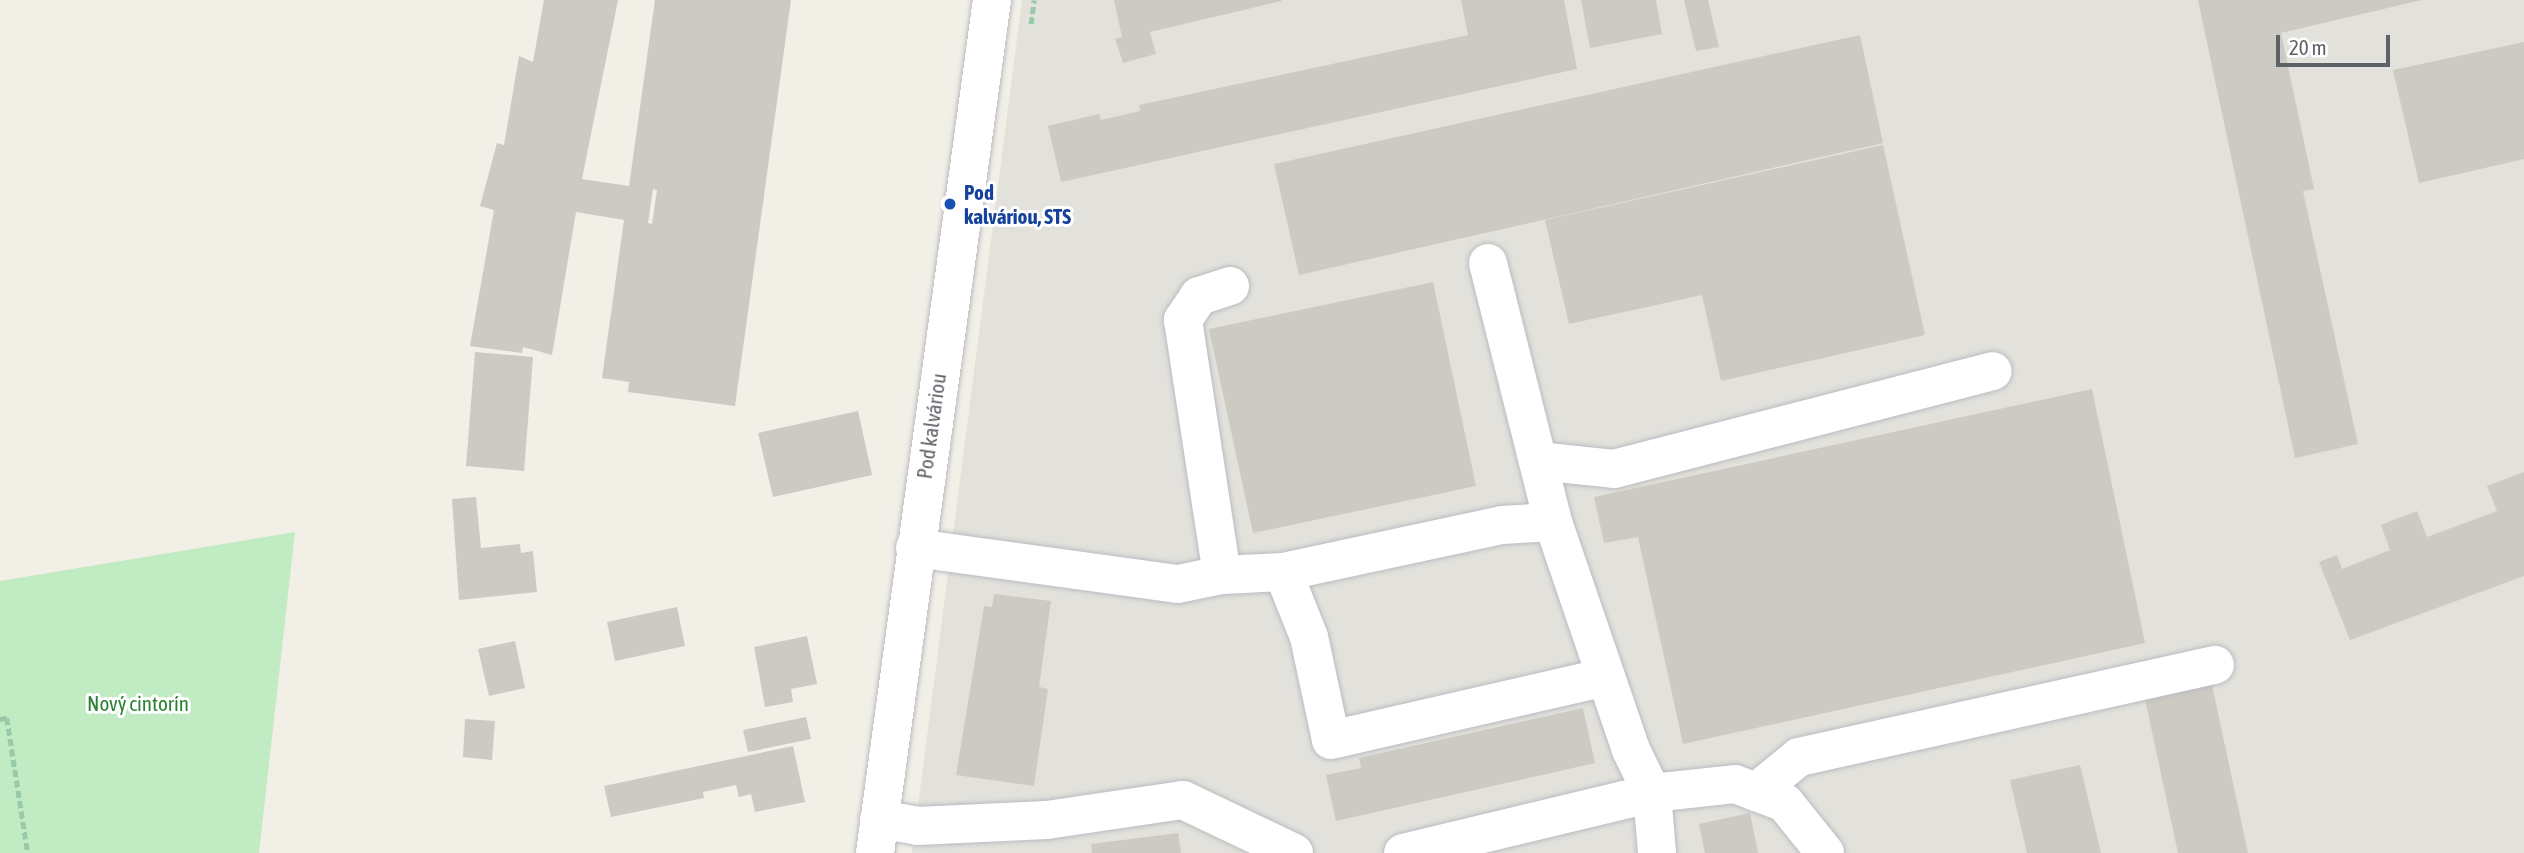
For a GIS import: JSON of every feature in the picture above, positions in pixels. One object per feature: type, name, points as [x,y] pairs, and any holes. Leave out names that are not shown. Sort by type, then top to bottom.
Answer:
[{"type":"street","name":"Pod kalváriou","points":[[877,836],[992,0]]},
{"type":"street","points":[[1488,263],[1553,522],[1631,750],[1652,793],[1657,853]]},
{"type":"street","points":[[1222,575],[1184,320],[1199,296],[1230,286]]},
{"type":"street","points":[[1538,461],[1614,469],[1993,371]]},
{"type":"street","points":[[915,548],[1178,584],[1222,575],[1283,572],[1502,525],[1553,522]]},
{"type":"street","points":[[1283,572],[1309,638],[1331,740],[1606,677]]},
{"type":"street","points":[[1756,792],[1799,757],[2215,666]]},
{"type":"street","points":[[1403,853],[1652,793],[1735,784],[1785,803],[1825,853]]},
{"type":"street","points":[[877,836],[917,826],[1047,821],[1182,800],[1294,853]]},
{"type":"path","points":[[0,719],[7,718],[29,853]]},
{"type":"shaded area","points":[[1022,0],[2524,0],[2524,853],[912,853]]},
{"type":"green space","name":"Nový cintorín","points":[[295,532],[259,853],[0,853],[0,581]]},
{"type":"building","points":[[544,0],[618,0],[582,179],[629,186],[655,0],[791,0],[735,406],[628,392],[629,382],[602,378],[624,220],[576,212],[552,355],[523,347],[522,353],[470,346],[494,210],[480,206],[497,143],[504,145],[519,56],[533,62]],"holes":[[[653,189],[657,190],[652,224],[648,223]]]},
{"type":"building","points":[[1114,0],[1282,1],[1150,32],[1156,54],[1123,63],[1115,39],[1122,37]]},
{"type":"building","points":[[1461,0],[1564,0],[1577,69],[1061,182],[1048,126],[1099,114],[1101,120],[1140,111],[1139,105],[1468,35]]},
{"type":"building","points":[[1581,0],[1656,0],[1662,34],[1590,48]]},
{"type":"building","points":[[1684,0],[1708,0],[1719,47],[1696,51]]},
{"type":"building","points":[[2198,0],[2422,0],[2281,33],[2314,189],[2303,191],[2358,444],[2295,458]]},
{"type":"building","points":[[1860,35],[1883,143],[1299,275],[1274,164]]},
{"type":"building","points":[[2524,42],[2524,159],[2419,183],[2393,70]]},
{"type":"building","points":[[1883,145],[1925,335],[1721,381],[1702,295],[1569,324],[1545,220]]},
{"type":"building","points":[[1433,282],[1476,486],[1253,533],[1209,329]]},
{"type":"building","points":[[475,352],[533,357],[524,471],[466,466]]},
{"type":"building","points":[[2092,389],[2145,643],[1683,744],[1638,537],[1604,543],[1594,497]]},
{"type":"building","points":[[858,411],[872,475],[773,497],[758,433]]},
{"type":"building","points":[[2524,472],[2524,576],[2350,640],[2319,562],[2337,555],[2342,569],[2390,550],[2381,525],[2417,511],[2427,537],[2497,511],[2487,486]]},
{"type":"building","points":[[476,497],[481,548],[520,544],[521,553],[533,551],[537,592],[459,600],[452,499]]},
{"type":"building","points":[[994,594],[1051,601],[1039,687],[1048,689],[1034,786],[956,775],[984,606],[992,607]]},
{"type":"building","points":[[677,607],[685,646],[615,661],[607,622]]},
{"type":"building","points":[[807,636],[817,684],[791,689],[793,702],[765,707],[754,647]]},
{"type":"building","points":[[515,641],[525,688],[489,696],[478,649]]},
{"type":"building","points":[[2212,685],[2248,853],[2178,853],[2145,699]]},
{"type":"building","points":[[1583,708],[1595,763],[1336,821],[1326,775],[1361,768],[1359,758]]},
{"type":"building","points":[[806,717],[811,739],[748,752],[743,730]]},
{"type":"building","points":[[465,719],[495,721],[492,760],[463,757]]},
{"type":"building","points":[[793,746],[805,802],[755,812],[751,794],[739,797],[736,785],[703,792],[704,798],[611,817],[604,786]]},
{"type":"building","points":[[2080,765],[2101,853],[2027,853],[2010,780]]},
{"type":"building","points":[[1750,813],[1758,853],[1705,853],[1699,824]]},
{"type":"building","points":[[1178,833],[1181,853],[1092,853],[1091,844]]},
{"type":"place","name":"Pod kalváriou, STS","points":[[950,204]]}]
